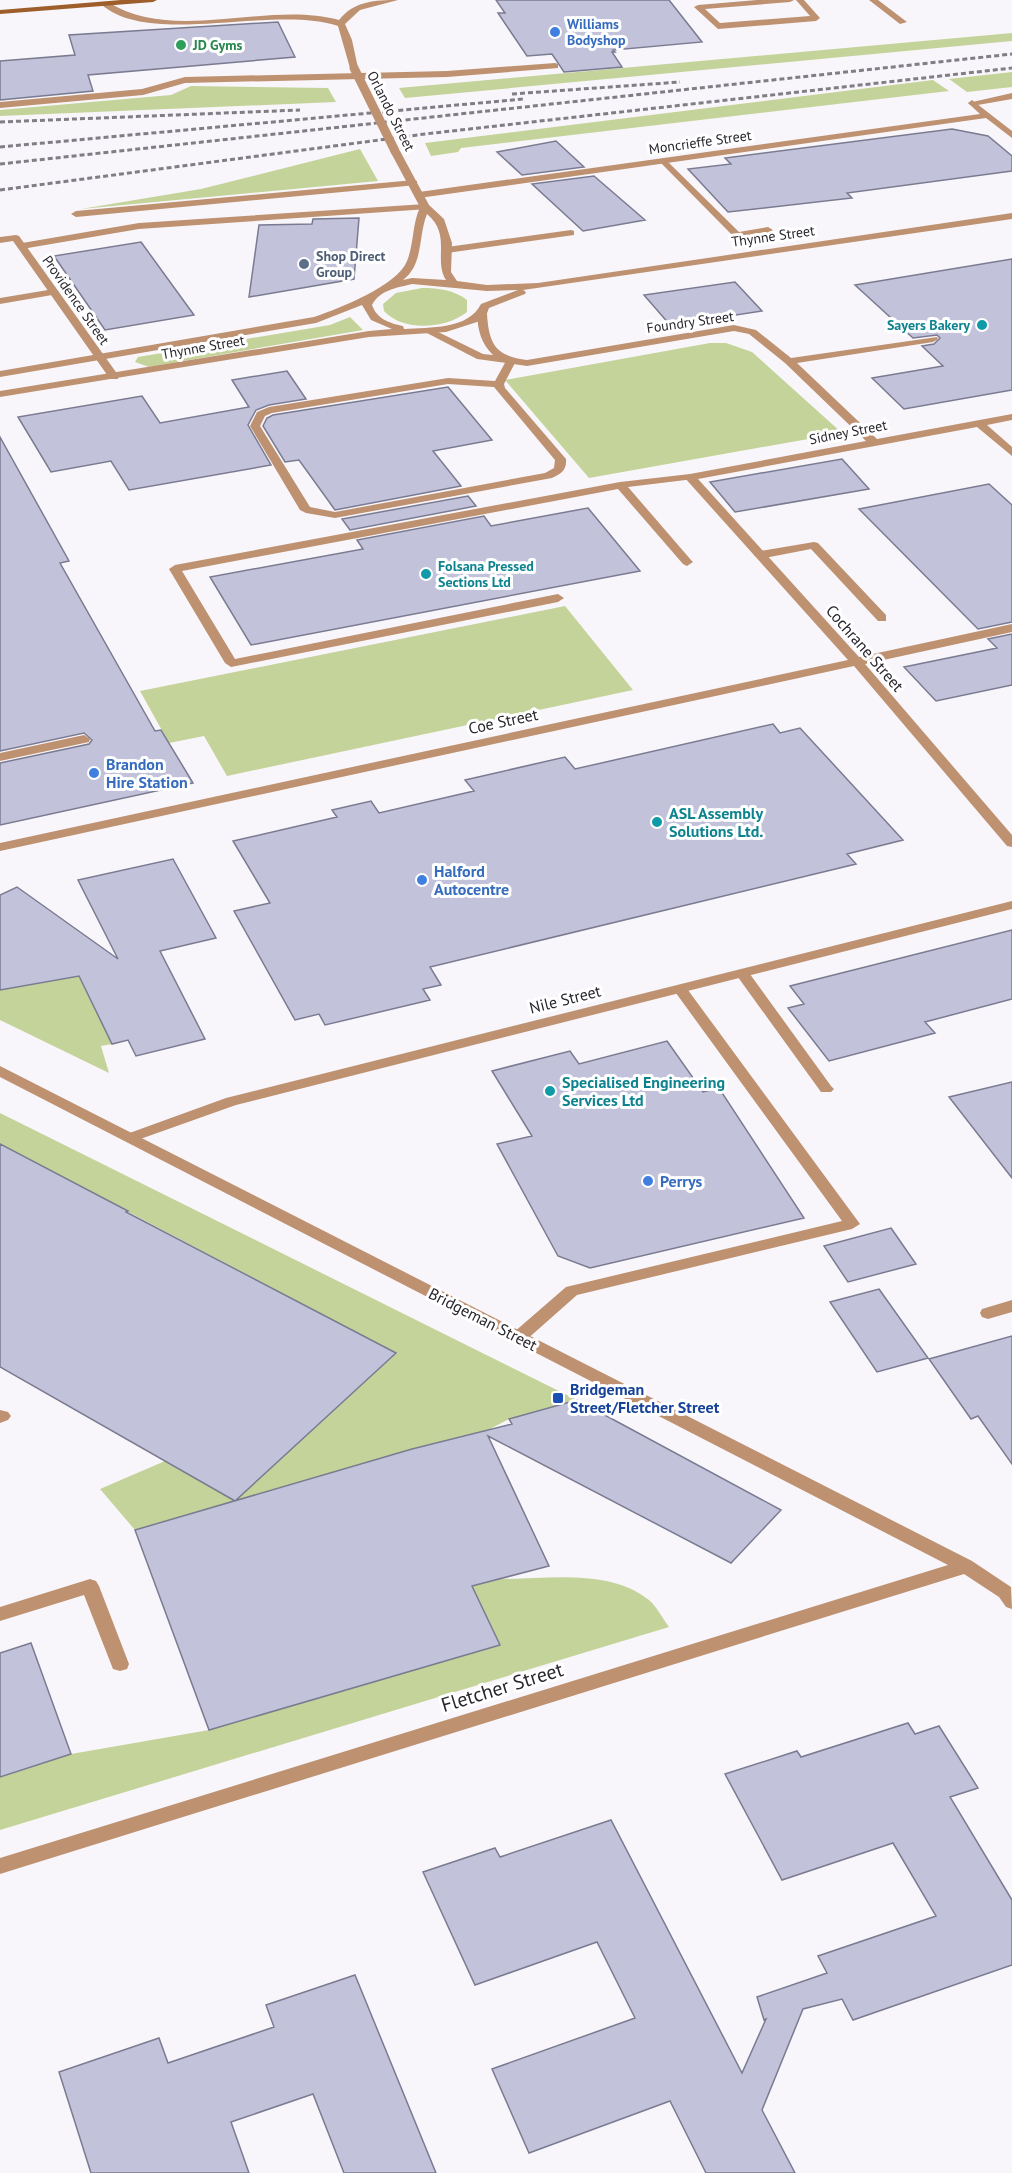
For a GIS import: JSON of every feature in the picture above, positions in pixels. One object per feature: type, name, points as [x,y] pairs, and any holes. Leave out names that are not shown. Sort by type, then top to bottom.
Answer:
[{"type":"main road","points":[[0,12],[153,0]]},
{"type":"street","points":[[105,4],[114,12],[141,17],[293,8],[326,14],[342,26],[347,15],[357,8],[370,3],[394,0]]},
{"type":"street","points":[[790,0],[698,7],[717,26],[816,18],[800,0]]},
{"type":"street","points":[[873,0],[903,22]]},
{"type":"street","points":[[766,22],[778,33]]},
{"type":"street","name":"Orlando Street","points":[[342,26],[354,68],[395,151],[425,207],[439,219],[447,250],[446,272],[459,285]]},
{"type":"street","points":[[0,105],[143,92],[185,80],[447,74],[555,66]]},
{"type":"street","points":[[1012,96],[972,103],[985,116],[1012,135]]},
{"type":"street","name":"Moncrieffe Street","points":[[419,195],[985,116]]},
{"type":"street","points":[[664,161],[737,235],[768,230]]},
{"type":"street","points":[[76,214],[414,183]]},
{"type":"street","points":[[0,240],[19,242],[139,226],[216,219],[425,207]]},
{"type":"street","points":[[382,289],[410,268],[414,261],[418,219],[425,207]]},
{"type":"street","name":"Thynne Street","points":[[0,374],[316,320],[371,297],[382,289],[412,281],[459,285],[538,286],[1012,216]]},
{"type":"street","points":[[447,250],[571,233]]},
{"type":"street","name":"Providence Street","points":[[19,242],[114,377]]},
{"type":"street","points":[[459,285],[475,291],[483,298],[483,338],[490,349],[508,361],[499,384],[500,389],[560,459],[561,466],[558,472],[548,476],[335,515],[319,514],[306,510],[255,426],[261,414],[269,411],[448,381],[499,384]]},
{"type":"street","name":"Thynne Street","points":[[0,394],[369,334],[411,330],[428,331],[461,326],[483,310],[538,286]]},
{"type":"street","points":[[0,302],[54,292]]},
{"type":"street","name":"Thynne Street","points":[[371,297],[367,305],[369,313],[378,321],[411,330]]},
{"type":"street","name":"Foundry Street","points":[[428,331],[481,357],[538,362],[734,328],[752,332],[789,361],[874,442]]},
{"type":"street","points":[[789,361],[933,339]]},
{"type":"street","name":"Sidney Street","points":[[558,598],[231,663],[176,569],[620,485],[690,477],[1012,417]]},
{"type":"street","points":[[979,423],[1012,453]]},
{"type":"street","name":"Cochrane Street","points":[[690,477],[856,662],[1012,843]]},
{"type":"street","points":[[620,485],[687,562]]},
{"type":"street","points":[[760,555],[814,545],[882,618]]},
{"type":"street","name":"Coe Street","points":[[0,847],[1012,628]]},
{"type":"street","points":[[0,757],[84,740]]},
{"type":"street","name":"Nile Street","points":[[129,1138],[231,1101],[1012,905]]},
{"type":"street","points":[[742,973],[826,1089]]},
{"type":"street","points":[[519,1338],[572,1291],[852,1224],[680,989]]},
{"type":"street","name":"Bridgeman Street","points":[[0,1071],[966,1566]]},
{"type":"street","points":[[988,1313],[1012,1306]]},
{"type":"street","points":[[966,1566],[1010,1595]]},
{"type":"street","name":"Fletcher Street","points":[[0,1866],[966,1566]]},
{"type":"street","points":[[0,1614],[90,1586],[120,1664]]},
{"type":"green space","points":[[1012,33],[1012,41],[405,98],[399,88]]},
{"type":"green space","points":[[1012,72],[1012,87],[967,92],[949,79]]},
{"type":"green space","points":[[933,80],[949,91],[461,148],[458,152],[431,156],[425,143]]},
{"type":"green space","points":[[191,86],[328,88],[336,102],[0,116],[0,110],[171,95]]},
{"type":"green space","points":[[360,149],[378,181],[81,209],[201,189]]},
{"type":"green space","points":[[422,288],[446,290],[457,294],[467,300],[467,312],[448,322],[425,326],[402,322],[392,318],[384,311],[383,304],[396,293]]},
{"type":"green space","points":[[350,317],[363,330],[149,367],[135,362],[138,357],[330,325]]},
{"type":"green space","points":[[710,343],[726,343],[752,352],[842,433],[589,478],[505,380]]},
{"type":"green space","points":[[565,606],[633,690],[227,776],[204,736],[169,743],[140,691]]},
{"type":"green space","points":[[78,975],[112,1044],[101,1046],[109,1073],[0,1020],[0,985]]},
{"type":"green space","points":[[0,1113],[577,1400],[509,1419],[486,1431],[135,1530],[100,1489],[165,1461],[235,1501],[395,1353],[0,1144]]},
{"type":"green space","points":[[557,1577],[597,1579],[616,1583],[649,1600],[669,1627],[0,1830],[0,1777],[71,1754],[209,1730],[500,1645],[472,1586],[499,1579]]},
{"type":"building","points":[[496,0],[669,0],[702,42],[613,50],[615,52],[612,52],[622,67],[564,72],[552,54],[527,56],[498,13],[505,13]]},
{"type":"building","name":"JD Gyms","points":[[278,22],[295,57],[88,75],[93,91],[0,100],[0,61],[75,55],[69,35]]},
{"type":"building","points":[[952,129],[988,136],[1012,156],[1012,171],[847,193],[852,198],[728,212],[688,169],[731,164],[725,158]]},
{"type":"building","points":[[556,141],[584,167],[522,175],[497,152]]},
{"type":"building","points":[[594,176],[645,220],[583,231],[532,184]]},
{"type":"building","points":[[359,218],[354,279],[249,297],[259,225],[312,224],[313,219]]},
{"type":"building","points":[[141,242],[194,315],[105,330],[54,256]]},
{"type":"building","name":"Sayers Bakery","points":[[1012,259],[1012,390],[904,409],[872,378],[943,366],[922,346],[934,344],[940,338],[937,335],[913,338],[855,285]]},
{"type":"building","points":[[735,282],[762,311],[670,325],[644,295]]},
{"type":"building","points":[[287,371],[306,399],[269,405],[256,410],[248,425],[271,465],[129,490],[111,461],[51,472],[18,417],[142,396],[160,423],[249,407],[232,380]]},
{"type":"building","points":[[448,387],[492,440],[433,451],[461,486],[335,510],[299,460],[285,462],[263,426],[267,418],[273,415]]},
{"type":"building","points":[[0,437],[69,561],[60,563],[155,731],[161,730],[193,783],[0,825],[0,763],[89,744],[92,740],[84,733],[0,751]]},
{"type":"building","points":[[842,459],[869,489],[735,512],[710,482]]},
{"type":"building","points":[[989,484],[1012,505],[1012,622],[978,629],[859,509]]},
{"type":"building","points":[[468,496],[476,506],[350,530],[342,519]]},
{"type":"building","name":"Folsana Pressed Sections Ltd","points":[[588,508],[640,571],[251,645],[210,577],[363,549],[357,540],[484,516],[491,526]]},
{"type":"building","points":[[1012,634],[1012,685],[936,701],[904,667],[997,648],[988,639]]},
{"type":"building","name":"ASL Assembly Solutions Ltd.","points":[[773,724],[780,733],[800,728],[903,840],[847,854],[856,864],[430,967],[441,985],[423,989],[430,1000],[325,1025],[319,1014],[295,1020],[234,911],[270,903],[233,841],[337,817],[332,810],[371,801],[379,813],[474,791],[465,780],[565,757],[575,769]]},
{"type":"building","points":[[173,859],[216,938],[160,951],[205,1039],[136,1056],[128,1040],[112,1044],[79,976],[0,990],[0,895],[17,887],[118,959],[78,880]]},
{"type":"building","points":[[1012,930],[1012,999],[925,1022],[935,1033],[829,1061],[788,1008],[804,1004],[790,986]]},
{"type":"building","name":"Perrys","points":[[667,1041],[703,1092],[719,1088],[804,1218],[590,1268],[558,1256],[497,1144],[532,1136],[492,1071],[570,1051],[579,1064]]},
{"type":"building","points":[[1012,1082],[1012,1178],[949,1097]]},
{"type":"building","points":[[0,1144],[396,1353],[235,1501],[0,1367]]},
{"type":"building","points":[[891,1228],[916,1264],[848,1282],[824,1246]]},
{"type":"building","points":[[879,1289],[928,1358],[877,1372],[830,1302]]},
{"type":"building","points":[[1012,1336],[1012,1464],[978,1416],[971,1419],[929,1359]]},
{"type":"building","points":[[577,1400],[781,1510],[731,1563],[488,1436],[549,1566],[472,1586],[500,1645],[209,1730],[135,1530],[412,1449],[512,1424],[509,1419]]},
{"type":"building","points":[[31,1643],[71,1754],[0,1777],[0,1653]]},
{"type":"building","points":[[908,1723],[915,1734],[939,1726],[978,1788],[950,1797],[1012,1900],[1012,1965],[853,2020],[842,1999],[803,2009],[762,2110],[795,2173],[706,2173],[670,2101],[529,2153],[492,2069],[635,2018],[597,1942],[475,1985],[423,1872],[495,1848],[500,1857],[611,1820],[742,2073],[766,2019],[764,2020],[757,1997],[827,1973],[818,1956],[936,1916],[893,1843],[782,1880],[725,1774],[797,1751],[801,1757]]},
{"type":"building","points":[[355,1975],[436,2173],[344,2173],[313,2094],[231,2122],[249,2173],[91,2173],[59,2072],[159,2038],[168,2063],[274,2027],[266,2005]]},
{"type":"railway","points":[[0,164],[1012,54]]},
{"type":"railway","points":[[0,190],[425,134],[1012,68]]},
{"type":"railway","points":[[512,94],[680,82]]},
{"type":"railway","points":[[0,147],[523,99]]},
{"type":"railway","points":[[0,122],[300,110]]},
{"type":"place","name":"Williams Bodyshop","points":[[555,32]]},
{"type":"place","name":"JD Gyms","points":[[181,45]]},
{"type":"place","name":"Shop Direct Group","points":[[304,264]]},
{"type":"place","name":"Sayers Bakery","points":[[982,325]]},
{"type":"place","name":"Folsana Pressed Sections Ltd","points":[[426,574]]},
{"type":"place","name":"Brandon Hire Station","points":[[94,773]]},
{"type":"place","name":"ASL Assembly Solutions Ltd.","points":[[657,822]]},
{"type":"place","name":"Halford Autocentre","points":[[422,880]]},
{"type":"place","name":"Specialised Engineering Services Ltd","points":[[550,1091]]},
{"type":"place","name":"Perrys","points":[[648,1181]]},
{"type":"place","name":"Bridgeman Street/Fletcher Street","points":[[558,1398]]}]
